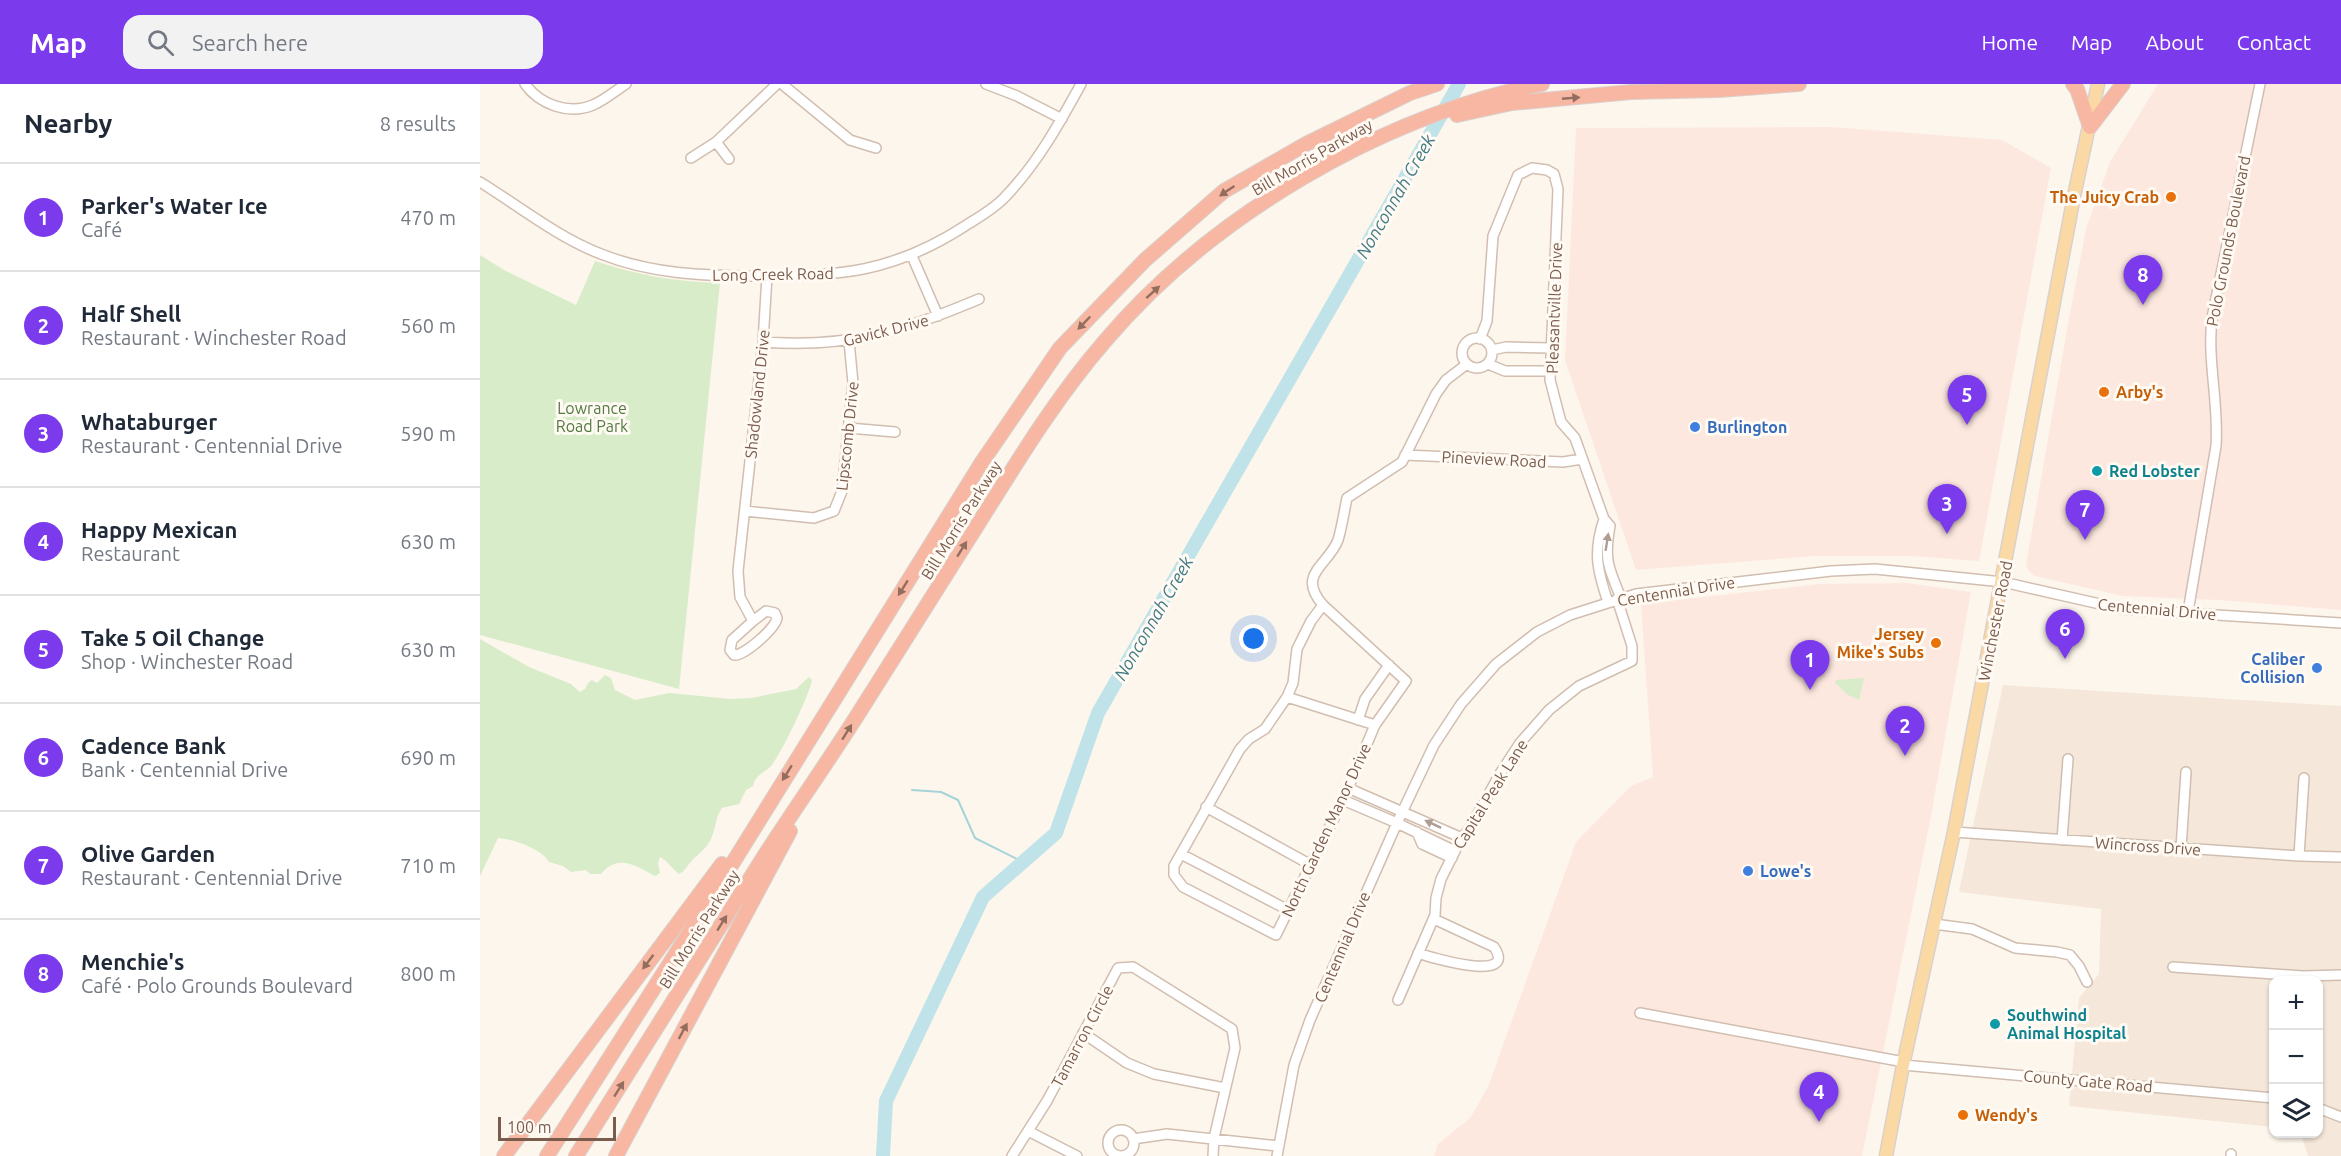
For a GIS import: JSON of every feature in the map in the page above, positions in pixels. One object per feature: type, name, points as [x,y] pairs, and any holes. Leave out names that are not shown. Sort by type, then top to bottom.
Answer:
[{"type":"highway","name":"Bill Morris Parkway","points":[[547,1156],[696,922],[982,462],[1060,348],[1145,260],[1224,191],[1306,144],[1389,104],[1437,84]]},
{"type":"highway","name":"Bill Morris Parkway","points":[[576,1156],[765,855],[816,781],[1028,446],[1105,341],[1146,298],[1203,247],[1257,206],[1355,148],[1405,125],[1501,92],[1542,84]]},
{"type":"highway","points":[[1405,125],[1512,104],[1631,92],[1719,90],[1799,84]]},
{"type":"highway","points":[[2073,84],[2077,89],[2090,127]]},
{"type":"highway","points":[[2090,127],[2123,84]]},
{"type":"highway","points":[[616,1156],[816,781]]},
{"type":"highway","points":[[504,1156],[685,912],[761,816]]},
{"type":"main road","name":"Winchester Road","points":[[1886,1156],[1954,832],[2074,196],[2098,84]]},
{"type":"street","points":[[525,84],[544,102],[573,109],[586,108],[597,103],[626,84]]},
{"type":"street","points":[[691,158],[716,142],[777,84]]},
{"type":"street","points":[[782,84],[839,133],[850,140],[876,148]]},
{"type":"street","points":[[986,84],[1017,96],[1062,119]]},
{"type":"street","name":"Long Creek Road","points":[[480,182],[540,221],[602,255],[661,271],[707,276],[767,276],[836,274],[857,271],[912,256],[942,242],[1004,198],[1043,151],[1081,84]]},
{"type":"street","name":"Polo Grounds Boulevard","points":[[2188,612],[2216,446],[2217,430],[2210,355],[2212,318],[2260,84]]},
{"type":"street","points":[[716,142],[729,159]]},
{"type":"street","name":"Pleasantville Drive","points":[[1480,339],[1487,321],[1493,236],[1518,175],[1532,168],[1540,168],[1554,174],[1558,189],[1551,380],[1562,422],[1575,438],[1604,519],[1610,526],[1606,554],[1615,600]]},
{"type":"street","points":[[912,256],[938,316]]},
{"type":"street","name":"Shadowland Drive","points":[[753,621],[743,606],[738,587],[763,342],[767,276]]},
{"type":"street","name":"Gavick Drive","points":[[763,342],[809,344],[849,341],[901,330],[979,298]]},
{"type":"street","points":[[1475,339],[1484,340],[1492,350],[1488,364],[1479,368],[1467,364],[1463,357],[1466,344],[1475,339]]},
{"type":"street","name":"Lipscomb Drive","points":[[745,511],[814,518],[834,511],[842,491],[854,374],[849,341]]},
{"type":"street","points":[[1492,350],[1506,347],[1552,348]]},
{"type":"street","points":[[1358,720],[1365,699],[1389,665],[1323,604],[1314,592],[1313,576],[1337,542],[1347,498],[1402,462],[1436,394],[1446,380],[1467,364]]},
{"type":"street","points":[[1488,364],[1505,371],[1551,371]]},
{"type":"street","points":[[849,428],[896,432]]},
{"type":"street","name":"Pineview Road","points":[[1405,455],[1563,462],[1582,459]]},
{"type":"street","points":[[1604,519],[1596,550],[1598,573],[1615,600]]},
{"type":"street","name":"Centennial Drive","points":[[1277,1156],[1294,1065],[1307,1029],[1342,944],[1434,745],[1461,704],[1496,664],[1538,632],[1570,615],[1635,594],[1831,571],[1875,569],[2003,582],[2122,609],[2341,623]]},
{"type":"street","name":"Capital Peak Lane","points":[[1398,999],[1434,919],[1436,898],[1453,854],[1501,772],[1535,724],[1579,686],[1632,661],[1632,646],[1615,600]]},
{"type":"street","points":[[1288,910],[1180,854],[1239,748],[1266,729],[1287,697],[1293,683],[1297,649],[1311,621],[1323,604]]},
{"type":"street","points":[[766,611],[775,613],[777,618],[774,626],[744,653],[734,655],[730,645],[753,621],[766,611]]},
{"type":"street","name":"North Garden Manor Drive","points":[[1180,854],[1174,866],[1174,875],[1183,887],[1276,935],[1343,800],[1375,725],[1406,681],[1389,665]]},
{"type":"street","points":[[1287,697],[1375,725]]},
{"type":"street","points":[[2062,840],[2068,759]]},
{"type":"street","points":[[2181,848],[2186,771]]},
{"type":"street","points":[[2299,856],[2304,778]]},
{"type":"street","points":[[1348,788],[1462,838]]},
{"type":"street","points":[[1343,800],[1417,832],[1453,854]]},
{"type":"street","points":[[1206,807],[1311,865]]},
{"type":"street","name":"Wincross Drive","points":[[1954,832],[2341,857]]},
{"type":"street","points":[[1418,953],[1447,962],[1479,966],[1492,965],[1497,960],[1498,956],[1494,947],[1434,919]]},
{"type":"street","points":[[1934,924],[1972,929],[2015,948],[2057,952],[2070,956],[2079,966],[2087,982]]},
{"type":"street","name":"Tamarron Circle","points":[[1012,1156],[1047,1101],[1119,968],[1133,967],[1232,1029],[1234,1048],[1214,1138],[1213,1156]]},
{"type":"street","points":[[2173,967],[2303,976],[2341,975]]},
{"type":"street","name":"County Gate Road","points":[[1640,1012],[1904,1064],[2269,1098]]},
{"type":"street","points":[[1083,1033],[1127,1063],[1154,1074],[1225,1088]]},
{"type":"street","points":[[2323,1110],[2341,1117]]},
{"type":"street","points":[[1117,1130],[1129,1132],[1133,1139],[1133,1148],[1127,1154],[1109,1153],[1109,1139],[1117,1130]]},
{"type":"street","points":[[1028,1131],[1077,1156]]},
{"type":"street","points":[[1133,1139],[1167,1134],[1278,1146]]},
{"type":"shaded area","points":[[2158,84],[2341,84],[2341,610],[2218,600],[2123,596],[2035,576],[2026,565],[2086,229],[2110,162]]},
{"type":"shaded area","points":[[1831,127],[2002,140],[2051,168],[1979,561],[1912,556],[1815,556],[1636,570],[1565,360],[1576,128]]},
{"type":"shaded area","points":[[1906,583],[1971,592],[1931,816],[1862,1156],[1434,1156],[1438,1144],[1470,1118],[1488,1087],[1576,842],[1631,786],[1653,777],[1641,604],[1820,584]]},
{"type":"shaded area","points":[[2003,685],[2341,706],[2341,1156],[2308,1156],[2302,1138],[2323,1138],[2323,976],[2269,976],[2269,1127],[2069,1106],[2079,998],[2099,974],[2101,909],[1959,892]]},
{"type":"green space","name":"Lowrance Road Park","points":[[480,255],[504,270],[576,305],[595,261],[657,277],[720,283],[679,689],[480,635]]},
{"type":"green space","points":[[480,639],[529,667],[571,684],[580,692],[592,680],[597,683],[605,675],[611,678],[615,690],[635,700],[669,693],[731,699],[751,698],[796,689],[809,677],[812,680],[788,738],[776,760],[758,777],[753,786],[746,790],[739,804],[722,808],[709,843],[681,873],[679,874],[660,857],[658,863],[660,873],[655,876],[627,863],[614,864],[601,874],[590,874],[586,870],[571,872],[563,866],[549,862],[540,853],[526,846],[498,838],[480,876]]},
{"type":"green space","points":[[1864,678],[1859,700],[1848,695],[1835,683],[1836,680]]},
{"type":"waterway","name":"Nonconnah Creek","points":[[883,1156],[886,1101],[983,897],[1056,833],[1098,713],[1459,84]]},
{"type":"waterway","points":[[912,790],[941,792],[958,800],[975,838],[1023,862]]},
{"type":"place","name":"The Juicy Crab","points":[[2171,197]]},
{"type":"place","name":"Menchie's","points":[[2143,305]]},
{"type":"place","name":"Arby's","points":[[2104,392]]},
{"type":"place","name":"Take 5 Oil Change","points":[[1967,425]]},
{"type":"place","name":"Burlington","points":[[1695,427]]},
{"type":"place","name":"Red Lobster","points":[[2097,471]]},
{"type":"place","name":"Whataburger","points":[[1947,534]]},
{"type":"place","name":"Olive Garden","points":[[2085,540]]},
{"type":"place","name":"Jersey Mike's Subs","points":[[1936,643]]},
{"type":"place","name":"Cadence Bank","points":[[2065,659]]},
{"type":"place","name":"Caliber Collision","points":[[2317,668]]},
{"type":"place","name":"Parker's Water Ice","points":[[1810,690]]},
{"type":"place","name":"Half Shell","points":[[1905,756]]},
{"type":"place","name":"Lowe's","points":[[1748,871]]},
{"type":"place","name":"Southwind Animal Hospital","points":[[1995,1024]]},
{"type":"place","name":"Wendy's","points":[[1963,1115]]},
{"type":"place","name":"Happy Mexican","points":[[1819,1122]]}]
